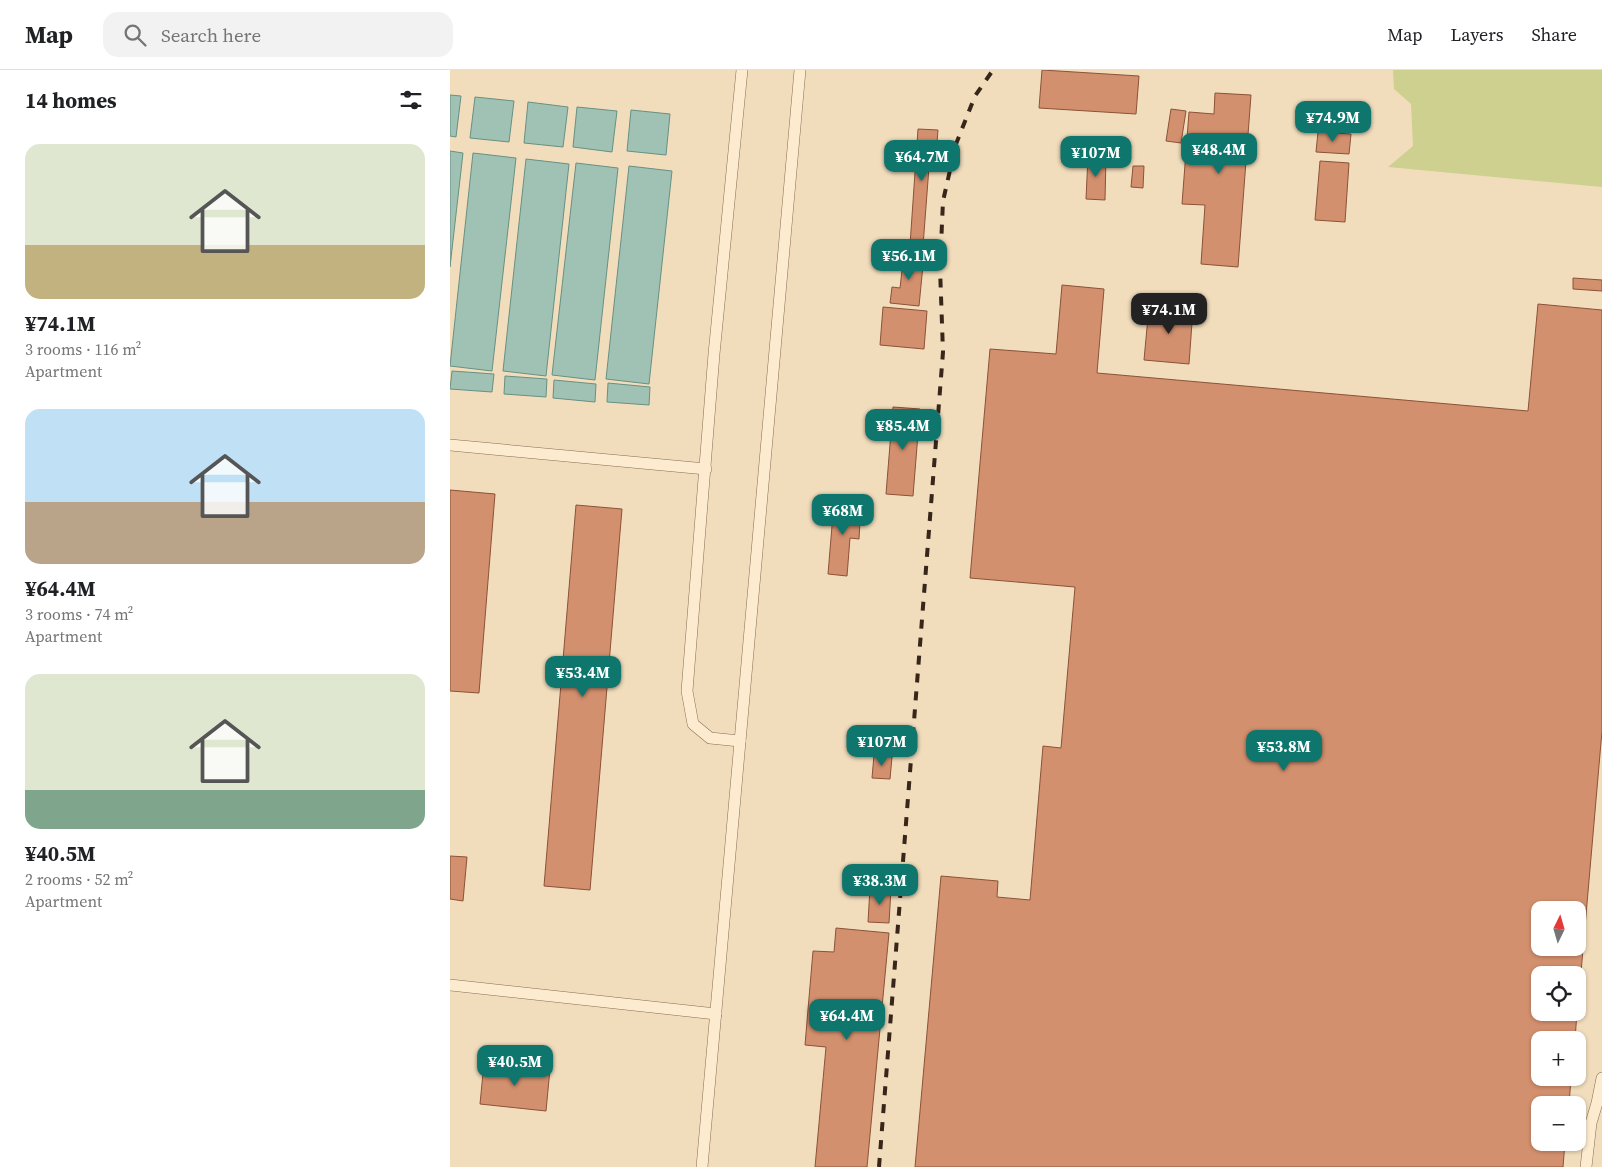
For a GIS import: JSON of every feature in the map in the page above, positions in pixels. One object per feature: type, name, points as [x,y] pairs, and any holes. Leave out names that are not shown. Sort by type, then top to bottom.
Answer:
[{"type":"lane","points":[[740,742],[710,738],[693,724],[687,691],[714,354],[742,70]]},
{"type":"lane","points":[[702,1167],[800,70]]},
{"type":"lane","points":[[450,445],[706,469]]},
{"type":"lane","points":[[450,985],[716,1014]]},
{"type":"lane","points":[[1586,1167],[1591,1123],[1602,1078]]},
{"type":"green space","points":[[1393,70],[1602,70],[1602,187],[1388,167],[1413,146],[1411,104],[1394,89]]},
{"type":"shaded area","points":[[450,95],[461,96],[456,137],[450,136]]},
{"type":"shaded area","points":[[475,97],[514,101],[509,142],[470,138]]},
{"type":"shaded area","points":[[528,102],[568,107],[563,147],[524,143]]},
{"type":"shaded area","points":[[577,107],[617,111],[612,152],[573,147]]},
{"type":"shaded area","points":[[631,110],[670,114],[666,155],[627,151]]},
{"type":"shaded area","points":[[450,151],[463,153],[450,267]]},
{"type":"shaded area","points":[[473,153],[516,158],[492,371],[450,366]]},
{"type":"shaded area","points":[[526,159],[569,164],[546,376],[503,371]]},
{"type":"shaded area","points":[[576,163],[618,168],[595,380],[552,375]]},
{"type":"shaded area","points":[[629,166],[672,171],[649,384],[606,379]]},
{"type":"shaded area","points":[[452,371],[494,374],[492,392],[450,389]]},
{"type":"shaded area","points":[[505,376],[547,379],[546,397],[504,394]]},
{"type":"shaded area","points":[[554,380],[596,384],[595,402],[553,398]]},
{"type":"shaded area","points":[[608,383],[650,387],[649,405],[607,402]]},
{"type":"building","points":[[1042,70],[1139,76],[1136,114],[1039,108]]},
{"type":"building","points":[[1215,93],[1251,95],[1238,267],[1201,264],[1205,205],[1182,204],[1189,112],[1214,114]]},
{"type":"building","points":[[1171,109],[1186,111],[1181,143],[1166,141]]},
{"type":"building","points":[[918,129],[938,130],[935,167],[929,167],[923,246],[910,245]]},
{"type":"building","points":[[1318,132],[1351,134],[1349,154],[1316,152]]},
{"type":"building","points":[[1088,156],[1106,157],[1105,200],[1086,199]]},
{"type":"building","points":[[1320,161],[1349,163],[1345,222],[1315,220]]},
{"type":"building","points":[[1133,166],[1144,166],[1143,188],[1131,187]]},
{"type":"building","points":[[904,253],[924,255],[919,306],[890,303],[892,287],[900,288]]},
{"type":"building","points":[[1573,278],[1602,280],[1602,291],[1573,289]]},
{"type":"building","points":[[1062,285],[1104,289],[1097,373],[1528,411],[1538,304],[1602,310],[1602,731],[1586,915],[1586,901],[1531,901],[1531,956],[1582,956],[1582,966],[1531,966],[1531,1021],[1576,1021],[1576,1031],[1531,1031],[1531,1086],[1570,1086],[1570,1096],[1531,1096],[1531,1151],[1564,1151],[1563,1167],[915,1167],[941,876],[998,881],[997,897],[1030,900],[1043,746],[1061,748],[1075,587],[970,578],[990,349],[1056,354]]},
{"type":"building","points":[[1149,306],[1193,309],[1189,364],[1144,360]]},
{"type":"building","points":[[883,307],[927,311],[924,349],[880,345]]},
{"type":"building","points":[[893,407],[920,409],[913,496],[886,494]]},
{"type":"building","points":[[450,490],[495,494],[479,693],[450,691]]},
{"type":"building","points":[[834,502],[861,504],[859,539],[850,538],[847,576],[828,574]]},
{"type":"building","points":[[576,505],[622,509],[590,890],[544,886]]},
{"type":"building","points":[[874,755],[892,757],[890,779],[872,778]]},
{"type":"building","points":[[450,856],[467,857],[463,901],[450,899]]},
{"type":"building","points":[[870,888],[891,889],[889,923],[868,922]]},
{"type":"building","points":[[836,928],[889,933],[867,1167],[815,1167],[826,1047],[805,1045],[813,951],[834,952]]},
{"type":"building","points":[[484,1063],[550,1069],[546,1111],[480,1104]]},
{"type":"railway","points":[[879,1167],[943,352],[940,268],[943,201],[956,144],[975,96],[993,70]]}]
